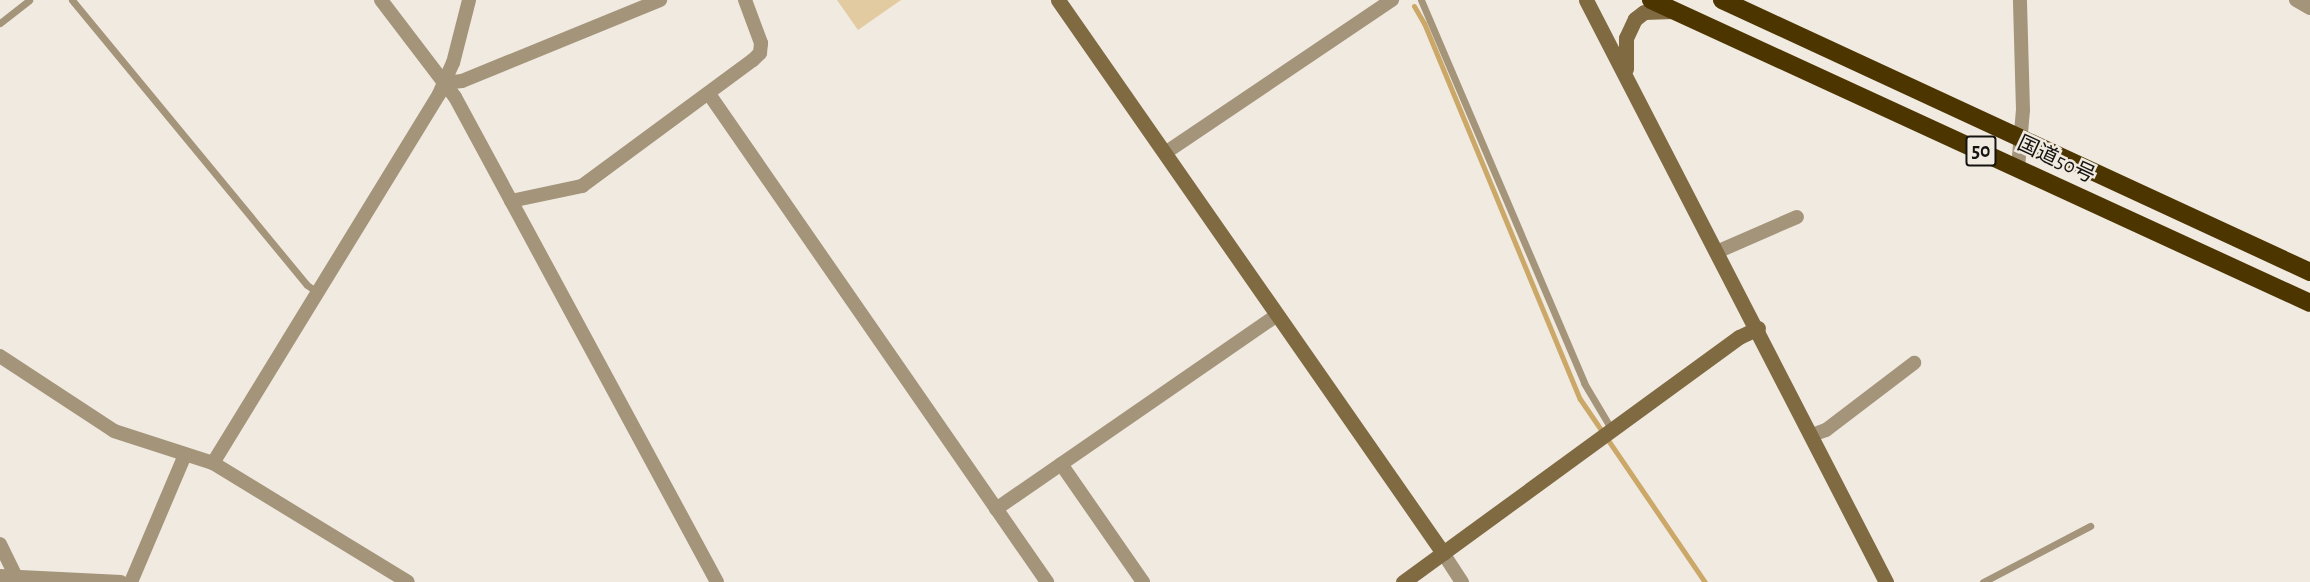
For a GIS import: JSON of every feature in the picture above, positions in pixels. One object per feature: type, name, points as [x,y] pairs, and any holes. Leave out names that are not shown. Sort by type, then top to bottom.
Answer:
[{"type":"highway","name":"国道50号","points":[[1651,0],[2310,303]]},
{"type":"highway","name":"国道50号","points":[[1722,0],[2310,272]]},
{"type":"street","points":[[381,0],[446,82],[717,582]]},
{"type":"street","points":[[213,463],[446,82],[470,0]]},
{"type":"street","points":[[446,82],[462,81],[660,0]]},
{"type":"street","points":[[512,201],[582,186],[709,94],[760,52],[744,0]]},
{"type":"street","points":[[1058,0],[1462,582]]},
{"type":"street","points":[[1165,153],[1392,0]]},
{"type":"street","points":[[1586,0],[1719,251],[1886,582]]},
{"type":"street","points":[[2018,168],[2022,139],[2020,0]]},
{"type":"street","points":[[2296,0],[2310,8]]},
{"type":"street","points":[[1627,74],[1626,38],[1635,19],[1644,12],[1676,11]]},
{"type":"street","points":[[709,94],[1047,582]]},
{"type":"street","points":[[1719,251],[1797,217]]},
{"type":"street","points":[[996,509],[1277,315]]},
{"type":"street","points":[[1403,582],[1739,337],[1758,328]]},
{"type":"street","points":[[0,356],[114,431],[213,463],[408,582]]},
{"type":"street","points":[[1812,435],[1827,430],[1914,363]]},
{"type":"street","points":[[131,582],[185,455]]},
{"type":"street","points":[[1061,464],[1143,582]]},
{"type":"street","points":[[0,544],[16,577]]},
{"type":"street","points":[[0,576],[121,582]]},
{"type":"lane","points":[[0,23],[29,0]]},
{"type":"lane","points":[[72,0],[307,285],[317,292]]},
{"type":"lane","points":[[1421,0],[1584,383],[1612,430]]},
{"type":"lane","points":[[1983,582],[2090,526]]},
{"type":"shaded area","points":[[837,0],[901,0],[858,30]]},
{"type":"waterway","points":[[1414,6],[1424,23],[1580,399],[1705,582]]}]
